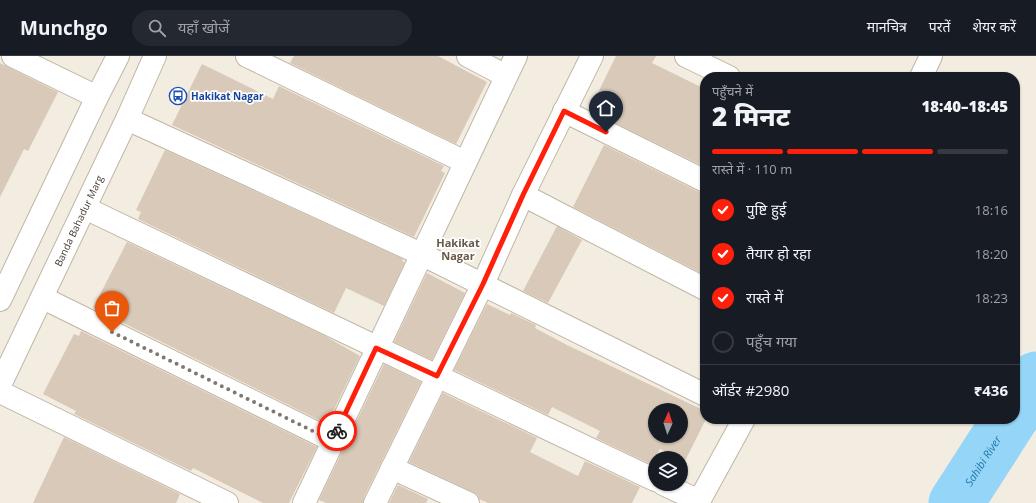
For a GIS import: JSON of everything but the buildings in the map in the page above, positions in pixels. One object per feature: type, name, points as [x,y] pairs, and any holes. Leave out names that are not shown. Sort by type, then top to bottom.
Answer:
[{"type":"street","points":[[13,56],[97,97]]},
{"type":"street","points":[[0,300],[118,56]]},
{"type":"street","name":"Banda Bahadur Marg","points":[[0,385],[43,298],[155,56]]},
{"type":"street","points":[[247,56],[465,162]]},
{"type":"street","points":[[468,56],[506,76]]},
{"type":"street","points":[[304,503],[376,348],[516,56]]},
{"type":"street","points":[[375,503],[483,284],[523,195],[592,56]]},
{"type":"street","points":[[686,56],[719,72]]},
{"type":"street","points":[[923,72],[929,56]]},
{"type":"street","points":[[564,111],[700,178]]},
{"type":"street","points":[[127,119],[421,254],[700,392]]},
{"type":"street","points":[[523,195],[700,286]]},
{"type":"street","points":[[85,208],[648,477]]},
{"type":"street","points":[[43,298],[333,441]]},
{"type":"street","points":[[0,392],[227,503]]},
{"type":"street","points":[[677,491],[698,502],[741,424]]},
{"type":"street","points":[[392,468],[468,503]]},
{"type":"waterway","name":"Sahibi River","points":[[1020,404],[1036,379]]},
{"type":"waterway","name":"Sahibi River","points":[[956,503],[1007,424]]},
{"type":"way so far","points":[[112,332],[333,441],[337,431]]},
{"type":"place","name":"Hakikat Nagar","points":[[178,96]]},
{"type":"district","name":"Hakikat Nagar","points":[[458,249]]},
{"type":"route","points":[[337,431],[376,348],[437,376],[483,284],[523,195],[564,111],[606,132]]}]
